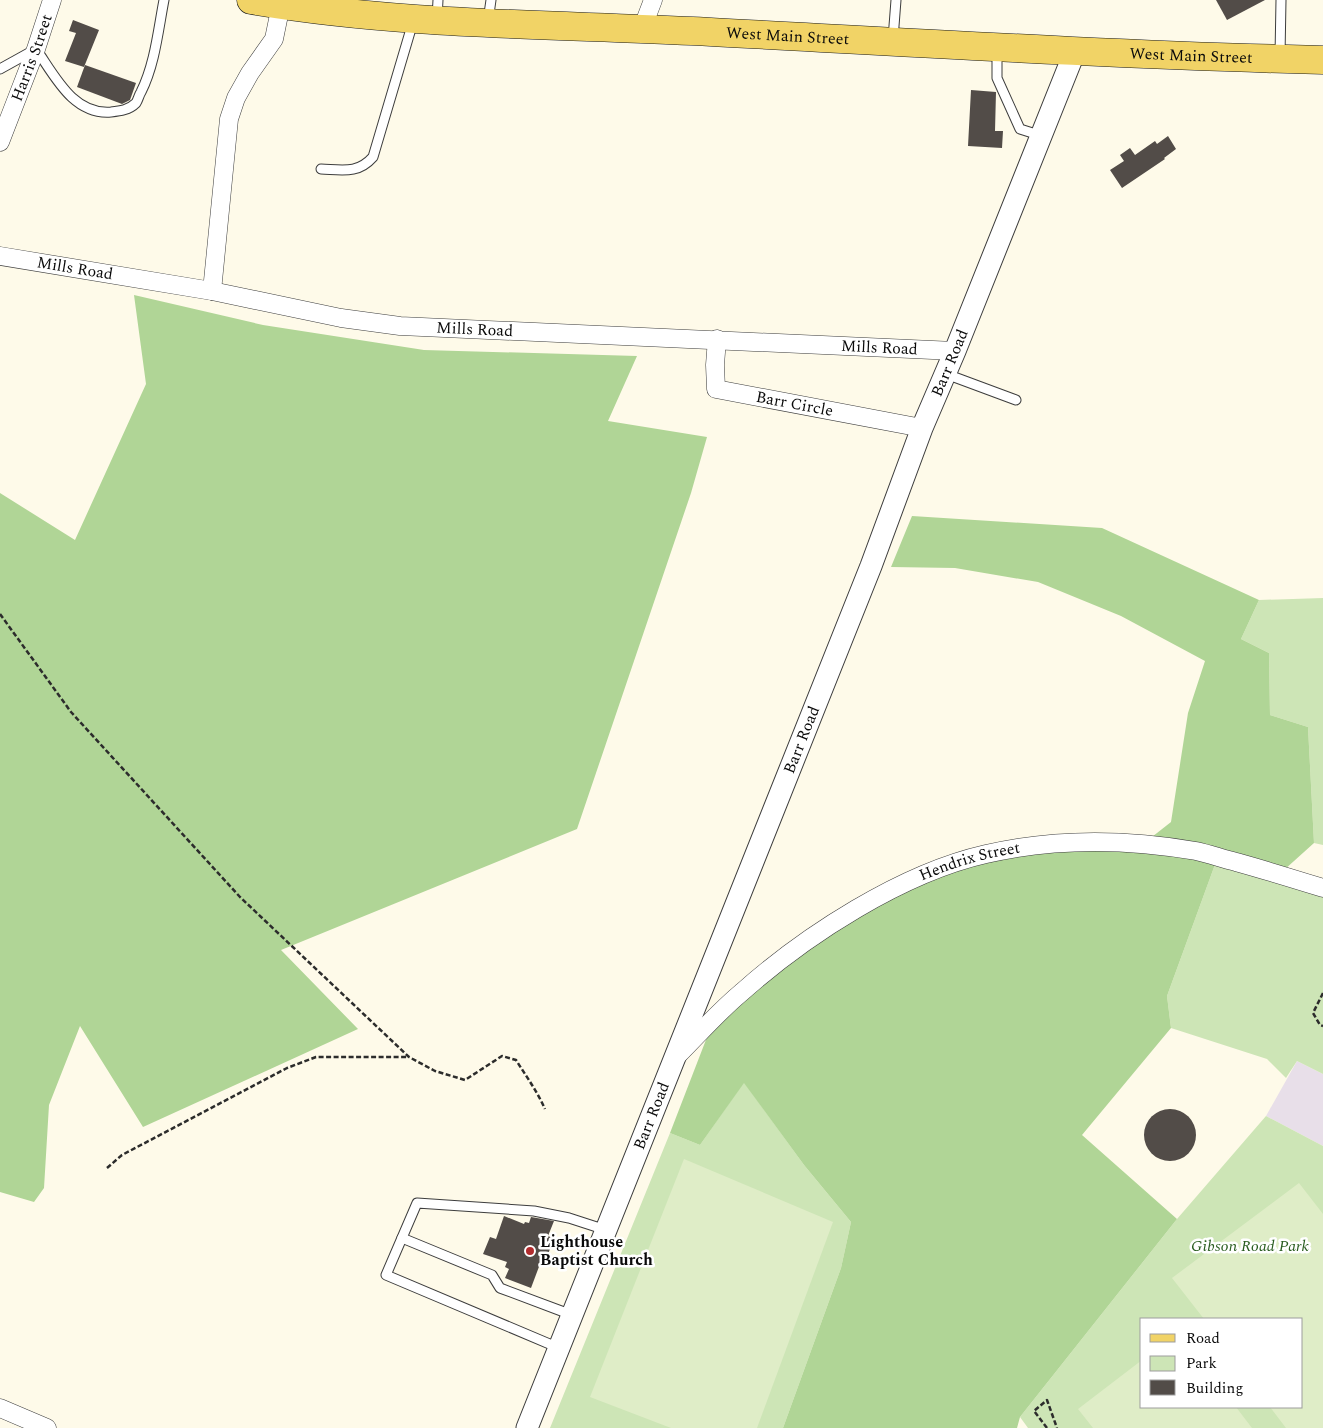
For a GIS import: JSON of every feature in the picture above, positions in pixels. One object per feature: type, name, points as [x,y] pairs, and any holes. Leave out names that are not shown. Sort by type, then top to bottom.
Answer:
[{"type":"main road","name":"West Main Street","points":[[251,0],[281,2],[329,12],[430,14],[490,12],[642,29],[1160,56],[1323,60]]},
{"type":"street","name":"Harris Street","points":[[0,142],[36,50],[52,0]]},
{"type":"street","points":[[642,29],[653,0]]},
{"type":"street","points":[[212,291],[229,119],[236,98],[250,73],[274,39],[281,2]]},
{"type":"street","name":"Barr Road","points":[[527,1428],[871,566],[922,428],[946,374],[1075,51]]},
{"type":"street","name":"Mills Road","points":[[0,256],[212,291],[342,318],[400,326],[955,351]]},
{"type":"street","name":"Barr Circle","points":[[717,339],[716,389],[922,428]]},
{"type":"street","name":"Hendrix Street","points":[[674,1059],[741,992],[773,965],[819,932],[867,903],[919,877],[945,866],[986,854],[1030,846],[1073,842],[1157,845],[1198,852],[1323,888]]},
{"type":"street","points":[[0,1408],[47,1428]]},
{"type":"lane","points":[[0,69],[36,50],[67,94],[81,105],[92,110],[107,112],[123,111],[136,103],[152,66],[164,0]]},
{"type":"lane","points":[[893,42],[896,0]]},
{"type":"lane","points":[[1279,59],[1281,0]]},
{"type":"lane","points":[[321,169],[351,170],[366,164],[373,157],[430,14]]},
{"type":"lane","points":[[997,47],[997,78],[1020,129],[1042,136]]},
{"type":"lane","points":[[946,374],[1016,400]]},
{"type":"lane","points":[[559,1348],[386,1275],[417,1203],[534,1211],[569,1218],[606,1230]]},
{"type":"lane","points":[[402,1238],[492,1274],[500,1288],[572,1315]]},
{"type":"path","points":[[0,614],[72,712],[234,890],[409,1057],[435,1071],[465,1080],[502,1056],[516,1060],[535,1088],[545,1109]]},
{"type":"path","points":[[1323,994],[1313,1014],[1320,1025],[1323,1026]]},
{"type":"path","points":[[107,1168],[122,1155],[287,1068],[316,1057],[409,1057]]},
{"type":"path","points":[[1047,1428],[1034,1411],[1047,1400],[1057,1428]]},
{"type":"shaded area","points":[[1297,1061],[1323,1074],[1323,1146],[1266,1116]]},
{"type":"green space","points":[[134,295],[263,325],[424,350],[637,356],[608,421],[707,437],[691,493],[577,829],[281,950],[358,1029],[143,1127],[80,1026],[49,1105],[44,1188],[34,1202],[0,1192],[0,493],[75,540],[146,384]]},
{"type":"green space","points":[[912,516],[1102,528],[1259,600],[1241,639],[1269,653],[1270,715],[1308,727],[1314,843],[1284,870],[1217,859],[1167,996],[1171,1028],[1082,1135],[1177,1219],[1020,1417],[1017,1428],[783,1428],[841,1268],[851,1222],[804,1165],[744,1083],[700,1145],[670,1133],[714,1019],[819,932],[986,854],[1143,844],[1171,822],[1188,713],[1205,661],[1121,616],[1038,582],[955,568],[891,567]]},
{"type":"green space","points":[[1323,598],[1323,845],[1314,843],[1308,727],[1270,715],[1269,653],[1241,639],[1259,600]]},
{"type":"green space","points":[[1217,859],[1323,894],[1323,1074],[1297,1061],[1286,1078],[1267,1059],[1171,1028],[1167,996]]},
{"type":"green space","points":[[744,1082],[804,1165],[851,1222],[841,1268],[783,1428],[550,1428],[670,1133],[700,1145]]},
{"type":"green space","name":"Gibson Road Park","points":[[1266,1116],[1323,1146],[1323,1428],[1028,1428],[1020,1417],[1177,1219]]},
{"type":"green space","points":[[684,1159],[833,1222],[757,1428],[671,1428],[590,1397]]},
{"type":"green space","points":[[1299,1183],[1323,1214],[1323,1428],[1286,1428],[1271,1408],[1303,1408],[1303,1318],[1203,1318],[1172,1278]]},
{"type":"green space","points":[[1140,1362],[1140,1408],[1237,1408],[1252,1428],[1093,1428],[1078,1409]]},
{"type":"building","points":[[1216,0],[1265,0],[1227,20]]},
{"type":"building","points":[[73,20],[99,30],[84,67],[65,61],[76,33],[69,31]]},
{"type":"building","points":[[85,65],[136,83],[130,100],[122,104],[77,87]]},
{"type":"building","points":[[971,90],[996,92],[995,131],[1003,131],[1002,148],[968,146]]},
{"type":"building","points":[[1168,136],[1176,149],[1165,159],[1122,188],[1110,170],[1124,161],[1120,155],[1130,148],[1135,155],[1155,141],[1157,144]]},
{"type":"building","points":[[1170,1109],[1184,1113],[1192,1121],[1196,1135],[1192,1149],[1184,1157],[1170,1161],[1156,1157],[1148,1149],[1144,1135],[1148,1121],[1156,1113]]},
{"type":"building","name":"Lighthouse Baptist Church","points":[[504,1216],[524,1224],[525,1222],[529,1223],[531,1217],[554,1221],[548,1236],[554,1238],[547,1257],[543,1256],[531,1288],[505,1278],[509,1269],[505,1267],[507,1262],[483,1254],[490,1237],[496,1239]]},
{"type":"place","name":"Lighthouse Baptist Church","points":[[530,1251]]}]
